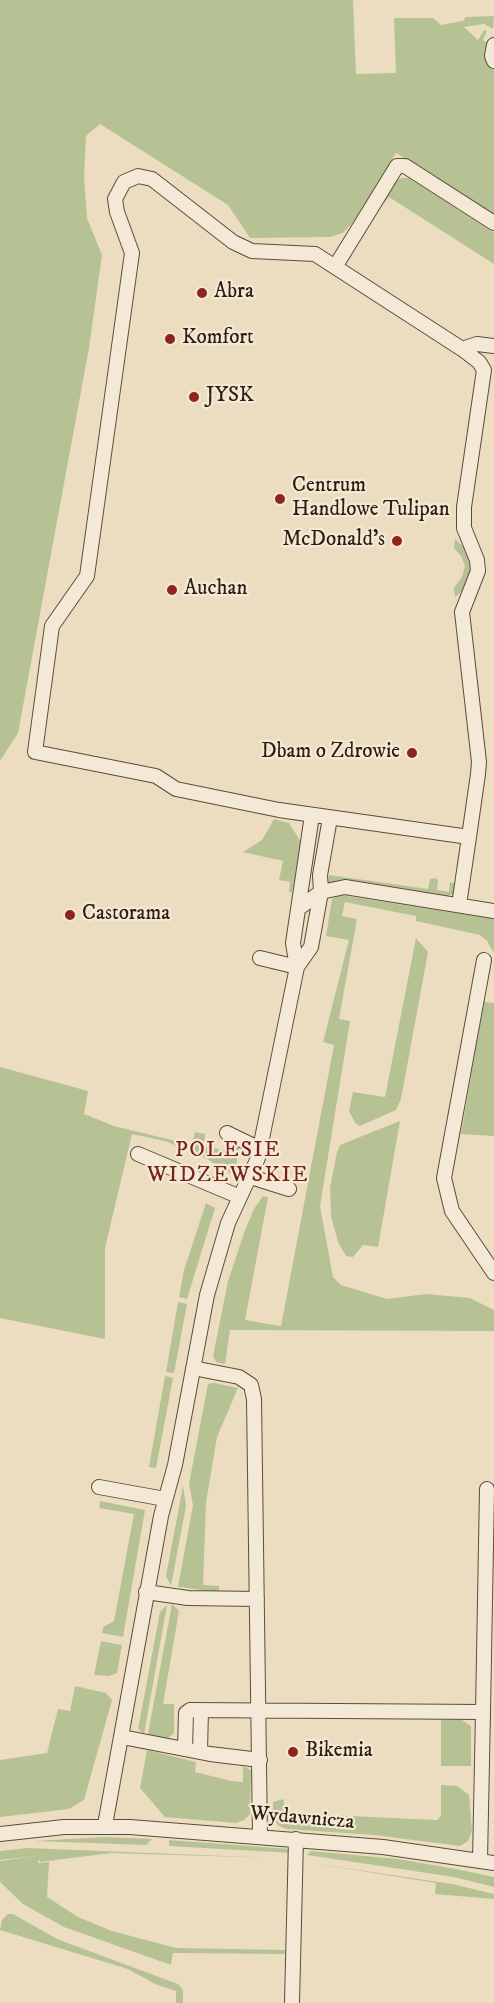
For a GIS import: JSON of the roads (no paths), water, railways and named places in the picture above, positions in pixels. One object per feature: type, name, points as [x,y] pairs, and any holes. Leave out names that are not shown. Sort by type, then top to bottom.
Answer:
[{"type":"street","points":[[494,45],[492,56],[494,61]]},
{"type":"street","points":[[334,267],[373,207],[394,168],[401,165],[494,223]]},
{"type":"street","points":[[459,905],[469,837],[479,762],[462,612],[478,568],[464,528],[464,507],[484,370],[479,362],[462,348],[315,254],[252,250],[234,242],[152,179],[138,176],[124,182],[115,199],[117,212],[132,254],[87,576],[52,626],[35,752],[156,776],[176,789],[330,818],[469,837]]},
{"type":"street","points":[[462,348],[477,344],[494,346]]},
{"type":"street","points":[[105,1826],[123,1737],[146,1592],[165,1499],[175,1465],[212,1276],[260,1149],[297,967],[293,944],[312,815]]},
{"type":"street","points":[[297,967],[311,947],[321,892],[320,875],[330,818]]},
{"type":"street","points":[[299,908],[321,892],[350,887],[494,911]]},
{"type":"street","points":[[260,958],[297,967]]},
{"type":"street","points":[[484,960],[487,980],[444,1178],[452,1211],[494,1274]]},
{"type":"street","points":[[227,1133],[260,1149]]},
{"type":"street","points":[[138,1154],[240,1197]]},
{"type":"street","points":[[251,1177],[289,1189]]},
{"type":"street","points":[[193,1368],[239,1377],[251,1385],[254,1399],[260,1836]]},
{"type":"street","points":[[99,1487],[165,1499]]},
{"type":"street","points":[[487,1489],[483,1712],[487,1862]]},
{"type":"street","points":[[146,1592],[188,1598],[258,1599]]},
{"type":"street","points":[[185,1749],[186,1713],[190,1710],[483,1712]]},
{"type":"street","points":[[200,1752],[201,1710]]},
{"type":"street","points":[[123,1737],[200,1752],[260,1760]]},
{"type":"street","name":"Wydawnicza","points":[[0,1834],[43,1828],[105,1826],[394,1848],[487,1862]]},
{"type":"street","points":[[292,2003],[296,1839]]},
{"type":"place","name":"Abra","points":[[202,293]]},
{"type":"place","name":"Komfort","points":[[170,339]]},
{"type":"place","name":"JYSK","points":[[194,397]]},
{"type":"place","name":"Centrum Handlowe Tulipan","points":[[280,499]]},
{"type":"place","name":"McDonald's","points":[[397,541]]},
{"type":"place","name":"Auchan","points":[[172,590]]},
{"type":"place","name":"Dbam o Zdrowie","points":[[412,753]]},
{"type":"place","name":"Castorama","points":[[70,915]]},
{"type":"place","name":"Bikemia","points":[[293,1752]]},
{"type":"district","name":"POLESIE WIDZEWSKIE","points":[[228,1164]]}]
